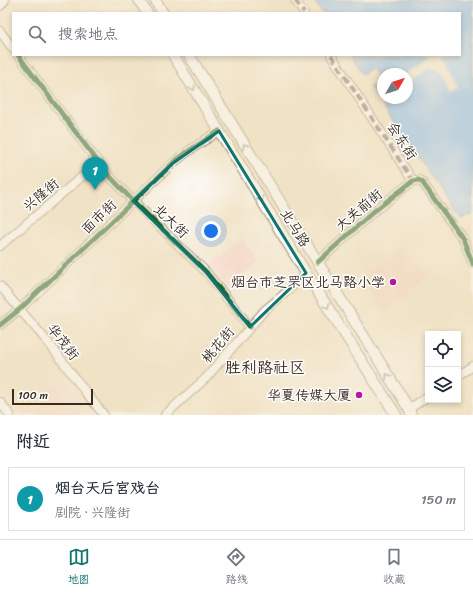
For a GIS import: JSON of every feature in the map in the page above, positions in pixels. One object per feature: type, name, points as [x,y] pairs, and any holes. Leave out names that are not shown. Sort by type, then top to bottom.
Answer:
[{"type":"main road","points":[[0,4],[4,0]]},
{"type":"main road","points":[[139,0],[146,12]]},
{"type":"main road","points":[[155,0],[162,12]]},
{"type":"main road","name":"北马路","points":[[174,56],[306,273],[402,414]]},
{"type":"main road","name":"北马路","points":[[189,56],[318,262],[402,414]]},
{"type":"street","points":[[296,0],[303,12]]},
{"type":"street","points":[[0,31],[12,48]]},
{"type":"street","name":"北大街","points":[[19,56],[98,162],[133,201],[206,272],[250,327]]},
{"type":"street","name":"会东街","points":[[332,56],[416,181],[422,182],[463,239],[473,264]]},
{"type":"street","name":"面市街","points":[[0,325],[20,309],[172,163],[219,131]]},
{"type":"street","name":"兴隆街","points":[[0,246],[98,162]]},
{"type":"street","name":"大关前街","points":[[318,262],[374,212],[416,181]]},
{"type":"street","name":"桃花街","points":[[165,415],[206,378],[265,310],[288,291],[306,273]]},
{"type":"street","name":"华茂街","points":[[0,286],[51,346],[86,394],[104,415]]},
{"type":"street","points":[[461,374],[473,366]]},
{"type":"street","points":[[402,414],[425,398]]},
{"type":"street","points":[[0,402],[10,415]]},
{"type":"highlighted area","points":[[219,131],[306,273],[250,327],[206,272],[133,201],[173,163]]},
{"type":"shaded area","points":[[242,239],[259,262],[226,287],[209,264]]},
{"type":"shaded area","name":"烟台市芝罘区北马路小学","points":[[401,245],[428,275],[385,312],[369,289],[366,274]]},
{"type":"shaded area","points":[[64,378],[83,403],[76,409],[81,415],[26,415],[22,410]]},
{"type":"water","points":[[314,0],[473,0],[473,214],[461,218],[456,213],[382,104],[413,104],[413,68],[377,68],[377,76],[371,68],[362,74],[351,56],[461,56],[461,12],[321,12]]},
{"type":"water","points":[[373,85],[377,90],[377,97],[370,87]]},
{"type":"pier","points":[[430,56],[444,56],[458,88],[450,91],[445,76],[436,69],[430,68],[413,80],[413,69]]},
{"type":"marked path","points":[[295,0],[303,12]]},
{"type":"marked path","points":[[332,56],[413,181]]},
{"type":"cycle path","points":[[19,56],[104,170],[133,201],[206,272],[250,327]]},
{"type":"cycle path","points":[[0,325],[20,309],[173,163],[219,131]]},
{"type":"cycle path","points":[[318,262],[373,212],[413,181],[419,180],[422,182],[463,239],[473,264]]},
{"type":"place","name":"烟台天后宫戏台","points":[[95,190]]},
{"type":"place","name":"烟台市芝罘区北马路小学","points":[[393,282]]},
{"type":"place","name":"华夏传媒大厦","points":[[359,395]]},
{"type":"district","name":"胜利路社区","points":[[265,367]]}]
